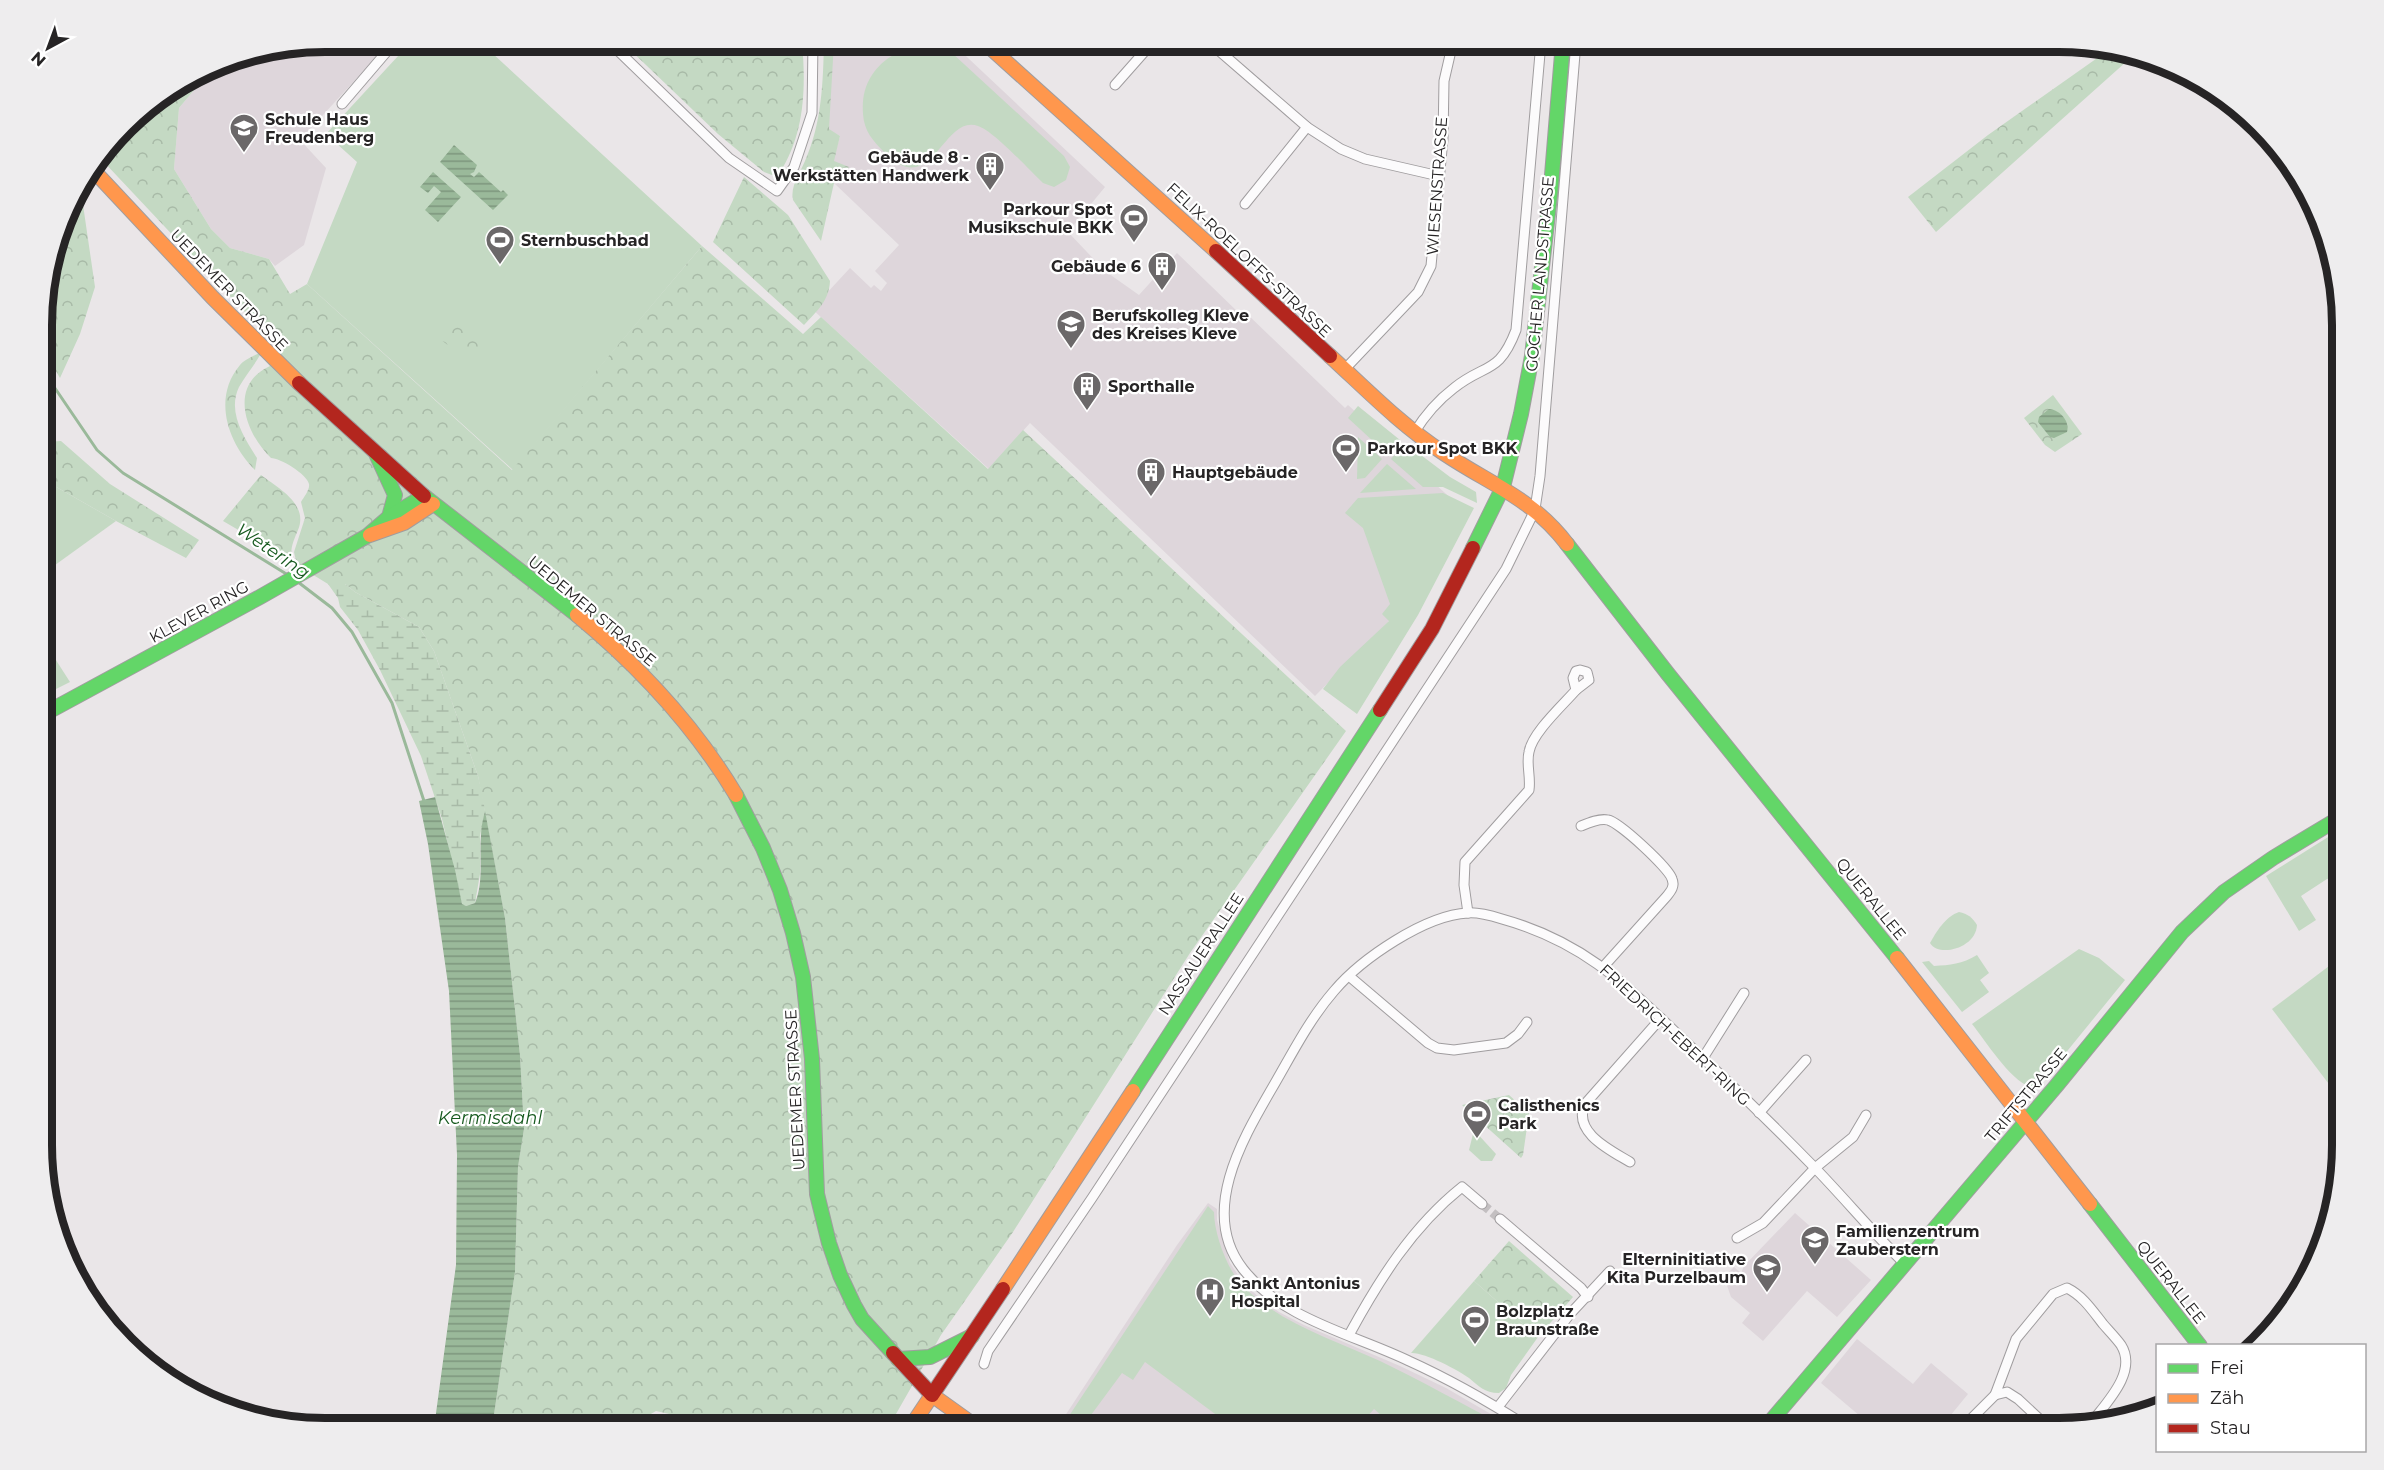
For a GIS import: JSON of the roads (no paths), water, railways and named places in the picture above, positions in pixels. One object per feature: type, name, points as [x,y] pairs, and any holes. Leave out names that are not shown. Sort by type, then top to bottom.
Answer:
[{"type":"main road","name":"FELIX-ROELOFFS-STRASSE","points":[[995,52],[1152,192],[1414,433],[1444,454],[1503,487]]},
{"type":"main road","name":"GOCHER LANDSTRASSE","points":[[1503,487],[1532,356],[1551,188],[1562,52]]},
{"type":"main road","name":"UEDEMER STRASSE","points":[[98,176],[269,356],[377,456],[429,500],[572,612],[634,665],[709,751],[736,796],[772,870],[790,921],[803,978],[812,1054],[817,1194],[821,1217],[836,1263],[855,1308],[868,1326],[932,1395],[964,1418]]},
{"type":"main road","points":[[377,456],[395,495],[389,517]]},
{"type":"main road","name":"QUERALLEE","points":[[1503,487],[1539,513],[1558,532],[1675,682],[1885,942],[2198,1344]]},
{"type":"main road","name":"NASSAUERALLEE","points":[[917,1418],[1432,629],[1503,487]]},
{"type":"main road","name":"KLEVER RING","points":[[367,536],[389,517],[429,500]]},
{"type":"main road","name":"KLEVER RING","points":[[52,710],[367,536],[420,516],[429,500]]},
{"type":"main road","name":"TRIFTSTRASSE","points":[[1774,1418],[2025,1122],[2181,932],[2224,892],[2332,823]]},
{"type":"main road","points":[[898,1359],[931,1358],[952,1343],[972,1336]]},
{"type":"street","points":[[342,104],[386,52]]},
{"type":"street","points":[[619,52],[729,158],[777,191],[794,167],[812,113],[813,52]]},
{"type":"street","points":[[1115,85],[1144,52]]},
{"type":"street","points":[[1221,52],[1307,127],[1341,149],[1365,159],[1439,176]]},
{"type":"street","name":"WIESENSTRASSE","points":[[1344,370],[1418,292],[1431,266],[1443,140],[1444,81],[1451,52]]},
{"type":"street","name":"GOCHER LANDSTRASSE","points":[[1414,433],[1434,405],[1455,386],[1502,359],[1516,330],[1540,52]]},
{"type":"street","name":"GOCHER LANDSTRASSE","points":[[1539,513],[1540,476],[1575,52]]},
{"type":"street","points":[[1245,204],[1307,127]]},
{"type":"street","points":[[984,1364],[988,1351],[1092,1198],[1506,569],[1539,513]]},
{"type":"street","points":[[1468,913],[1464,885],[1465,862],[1529,790],[1531,779],[1528,752],[1533,742],[1576,690]]},
{"type":"street","points":[[1581,826],[1595,821],[1608,820],[1631,837],[1666,869],[1672,879],[1673,888],[1667,896],[1604,966]]},
{"type":"street","name":"FRIEDRICH-EBERT-RING","points":[[1515,1418],[1428,1370],[1285,1306],[1260,1289],[1240,1266],[1231,1247],[1225,1223],[1228,1178],[1237,1153],[1285,1063],[1319,1010],[1349,976],[1387,945],[1443,918],[1468,913],[1497,917],[1529,926],[1562,941],[1604,966],[1703,1058],[1815,1168],[1905,1264]]},
{"type":"street","points":[[1349,976],[1428,1043],[1437,1048],[1454,1050],[1506,1043],[1527,1022]]},
{"type":"street","points":[[1703,1058],[1744,993]]},
{"type":"street","points":[[1630,1162],[1595,1139],[1584,1125],[1581,1113],[1585,1104],[1660,1018]]},
{"type":"street","points":[[1759,1113],[1806,1060]]},
{"type":"street","points":[[1737,1238],[1763,1222],[1815,1168],[1852,1137],[1866,1115]]},
{"type":"street","points":[[1348,1335],[1377,1285],[1420,1225],[1462,1187],[1482,1204]]},
{"type":"street","points":[[1500,1219],[1581,1288],[1588,1297]]},
{"type":"street","points":[[1498,1407],[1551,1338],[1611,1271]]},
{"type":"street","points":[[1972,1418],[1995,1395],[2016,1339],[2053,1294],[2067,1288],[2079,1294],[2108,1329],[2122,1347],[2127,1362],[2124,1374],[2114,1392],[2097,1414]]},
{"type":"street","points":[[1995,1395],[2007,1392],[2038,1418]]},
{"type":"water","points":[[454,145],[477,165],[474,172],[470,174],[474,177],[479,172],[501,192],[503,190],[508,195],[493,210],[440,162]]},
{"type":"water","points":[[433,172],[461,197],[438,222],[425,210],[441,192],[434,186],[428,193],[420,187]]},
{"type":"water","points":[[2049,409],[2066,420],[2068,428],[2067,432],[2054,438],[2050,437],[2038,422],[2039,417]]},
{"type":"water","name":"Kermisdahl","points":[[435,797],[462,904],[466,906],[475,903],[478,895],[481,832],[485,811],[505,918],[520,1055],[524,1129],[518,1167],[515,1272],[493,1418],[435,1418],[456,1265],[457,1155],[449,991],[428,844],[419,801]]},
{"type":"waterway","name":"Wetering","points":[[52,384],[97,450],[123,473],[288,575]]},
{"type":"waterway","name":"Wetering","points":[[298,582],[332,608],[352,632],[392,703],[424,801]]},
{"type":"tunnel","points":[[1482,1204],[1500,1219]]},
{"type":"place","name":"Schule Haus Freudenberg","points":[[244,154]]},
{"type":"place","name":"Gebäude 8 - Werkstätten Handwerk","points":[[990,192]]},
{"type":"place","name":"Parkour Spot Musikschule BKK","points":[[1134,244]]},
{"type":"place","name":"Sternbuschbad","points":[[500,266]]},
{"type":"place","name":"Gebäude 6","points":[[1162,292]]},
{"type":"place","name":"Berufskolleg Kleve des Kreises Kleve","points":[[1071,350]]},
{"type":"place","name":"Sporthalle","points":[[1087,412]]},
{"type":"place","name":"Parkour Spot BKK","points":[[1346,474]]},
{"type":"place","name":"Hauptgebäude","points":[[1151,498]]},
{"type":"place","name":"Calisthenics Park","points":[[1477,1140]]},
{"type":"place","name":"Familienzentrum Zauberstern","points":[[1815,1266]]},
{"type":"place","name":"Elterninitiative Kita Purzelbaum","points":[[1767,1294]]},
{"type":"place","name":"Sankt Antonius Hospital","points":[[1210,1318]]},
{"type":"place","name":"Bolzplatz Braunstraße","points":[[1475,1346]]}]
